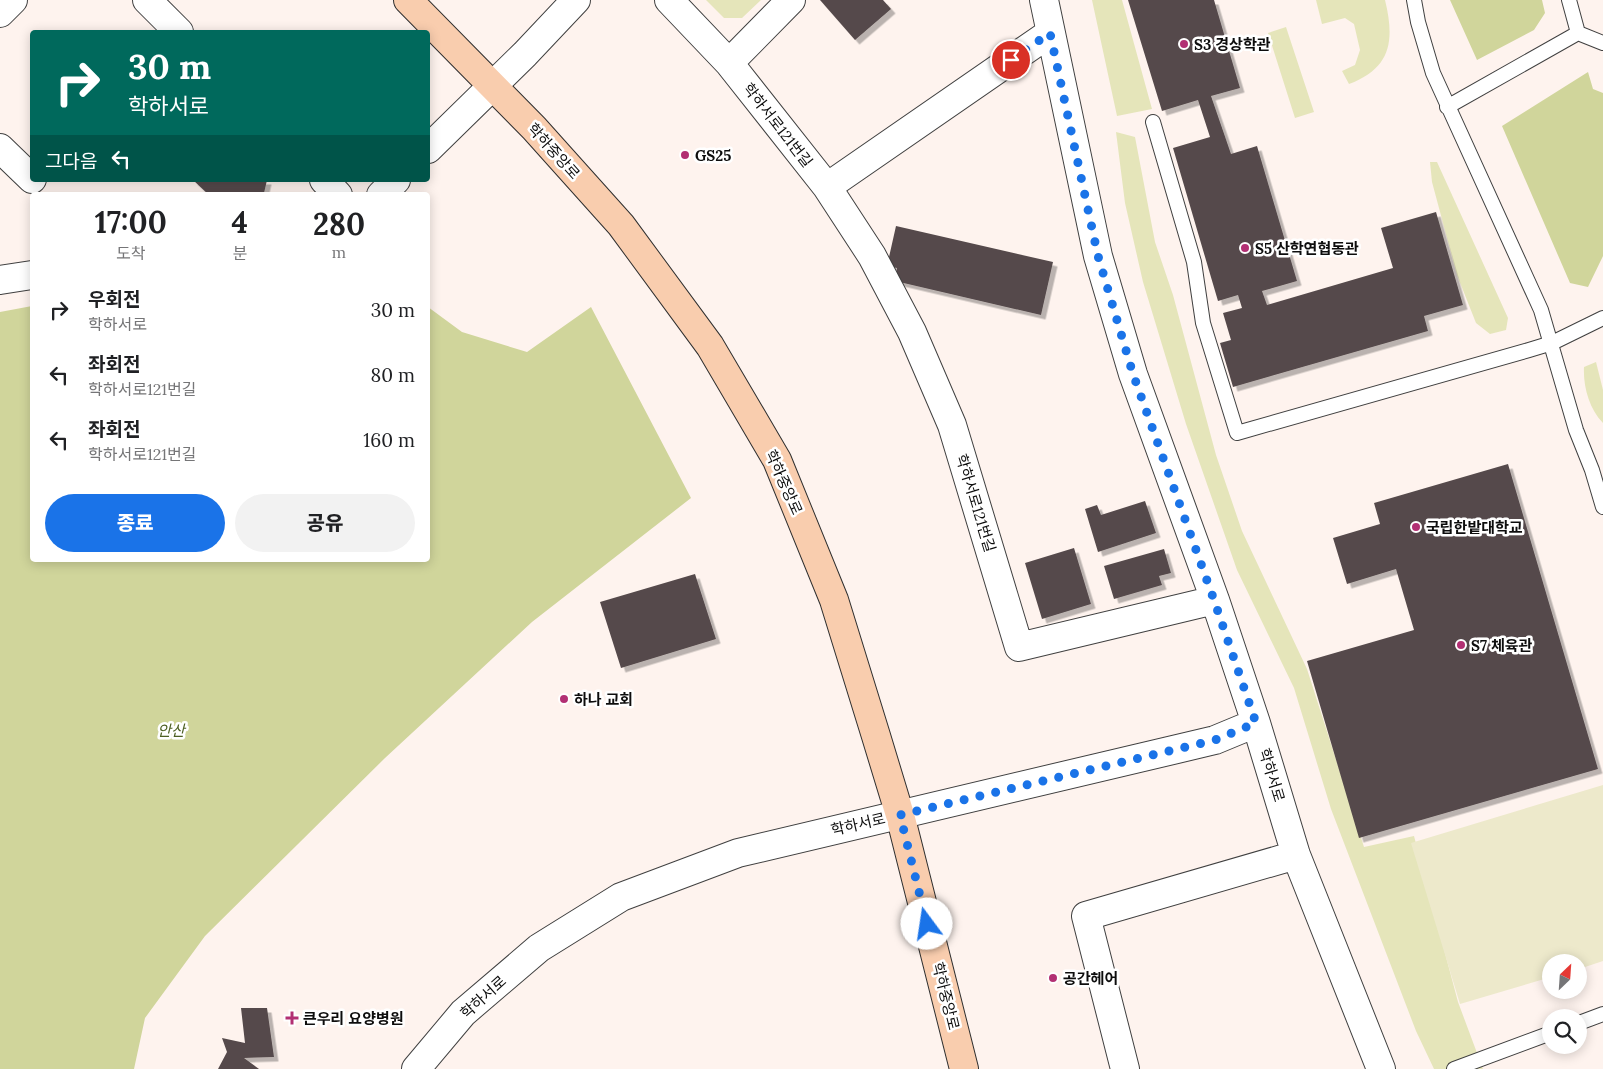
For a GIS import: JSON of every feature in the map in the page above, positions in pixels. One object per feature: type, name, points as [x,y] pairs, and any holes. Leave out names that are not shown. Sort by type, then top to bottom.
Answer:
[{"type":"street","points":[[0,13],[13,0]]},
{"type":"street","points":[[147,0],[177,30]]},
{"type":"street","name":"학하중앙로","points":[[408,0],[534,128],[621,225],[710,346],[777,460],[834,600],[900,815],[964,1069]]},
{"type":"street","points":[[430,147],[576,0]]},
{"type":"street","name":"학하서로121번길","points":[[669,0],[729,63],[827,187],[872,256],[912,332],[952,425],[1019,647],[1214,600]]},
{"type":"street","points":[[729,63],[791,0]]},
{"type":"street","points":[[1044,0],[1101,266],[1133,374],[1256,723]]},
{"type":"street","points":[[827,187],[1050,33]]},
{"type":"street","points":[[0,148],[30,177]]},
{"type":"street","points":[[35,182],[45,192]]},
{"type":"street","points":[[326,182],[335,192]]},
{"type":"street","points":[[384,192],[394,182]]},
{"type":"street","points":[[0,280],[30,275]]},
{"type":"street","name":"학하서로","points":[[416,1069],[463,1013],[539,948],[621,897],[738,853],[1215,740],[1256,723],[1296,855],[1381,1069]]},
{"type":"street","points":[[1125,1069],[1086,916],[1296,855]]},
{"type":"lane","points":[[1414,0],[1418,22],[1433,73],[1541,310],[1576,430],[1598,470],[1603,507]]},
{"type":"lane","points":[[1569,0],[1578,33]]},
{"type":"lane","points":[[1447,107],[1578,33]]},
{"type":"lane","points":[[1578,33],[1603,43]]},
{"type":"lane","points":[[1153,122],[1194,262],[1203,323],[1237,433],[1552,343],[1603,318]]},
{"type":"lane","points":[[1587,1020],[1603,1014]]},
{"type":"lane","points":[[1454,1069],[1542,1036]]},
{"type":"green space","points":[[706,0],[761,0],[742,18],[724,18]]},
{"type":"green space","points":[[1092,0],[1122,0],[1152,109],[1117,116]]},
{"type":"green space","points":[[1316,0],[1385,0],[1390,28],[1389,40],[1381,61],[1374,70],[1349,84],[1342,71],[1355,65],[1360,50],[1354,24],[1345,18],[1322,24]]},
{"type":"green space","points":[[1450,0],[1542,0],[1545,13],[1534,30],[1477,60]]},
{"type":"green space","points":[[1286,27],[1314,112],[1295,118],[1268,33]]},
{"type":"green space","points":[[1588,72],[1593,89],[1603,93],[1603,256],[1588,287],[1570,283],[1502,126]]},
{"type":"green space","points":[[1116,132],[1135,137],[1155,242],[1173,295],[1216,455],[1242,531],[1307,669],[1364,847],[1414,836],[1458,1002],[1483,1069],[1434,1069],[1416,1031],[1331,809],[1294,688],[1237,570],[1186,424],[1143,282],[1125,203]]},
{"type":"green space","points":[[1430,162],[1437,162],[1508,318],[1506,330],[1490,334],[1476,323],[1457,275],[1432,182]]},
{"type":"green space","name":"안산","points":[[30,306],[30,562],[430,562],[430,308],[462,332],[527,352],[591,307],[691,498],[532,622],[385,758],[205,936],[145,1018],[134,1069],[0,1069],[0,312]]},
{"type":"green space","points":[[1596,362],[1603,390],[1603,423],[1594,411],[1588,397],[1585,382],[1584,367]]},
{"type":"shaded area","points":[[1603,785],[1603,961],[1588,966],[1588,954],[1542,954],[1542,980],[1460,1004],[1411,843]]},
{"type":"building","points":[[820,0],[883,0],[891,9],[855,40]]},
{"type":"building","name":"S5 산학연협동관","points":[[1128,0],[1214,0],[1240,88],[1211,96],[1231,154],[1257,146],[1297,281],[1262,291],[1267,305],[1393,268],[1381,228],[1436,212],[1463,305],[1424,316],[1428,331],[1233,387],[1220,343],[1231,340],[1223,313],[1242,308],[1238,295],[1218,301],[1173,148],[1210,137],[1198,100],[1162,111]]},
{"type":"building","points":[[195,182],[267,182],[264,192],[206,192]]},
{"type":"building","points":[[896,226],[1053,262],[1041,315],[895,281],[897,268],[887,266]]},
{"type":"building","name":"S7 체육관","points":[[1508,464],[1598,769],[1359,838],[1307,661],[1414,630],[1396,569],[1347,584],[1333,538],[1380,524],[1374,503]]},
{"type":"building","points":[[1145,501],[1156,533],[1098,552],[1085,509],[1097,505],[1101,515]]},
{"type":"building","points":[[1074,548],[1091,604],[1042,619],[1025,563]]},
{"type":"building","points":[[1164,549],[1171,573],[1159,576],[1162,585],[1114,599],[1104,566]]},
{"type":"building","name":"하나 교회","points":[[695,574],[716,639],[621,668],[600,602]]},
{"type":"building","points":[[241,1008],[267,1008],[274,1057],[244,1058],[259,1069],[218,1069],[227,1052],[222,1038],[245,1043]]},
{"type":"place","name":"S3 경상학관","points":[[1184,44]]},
{"type":"place","name":"GS25","points":[[685,155]]},
{"type":"place","name":"S5 산학연협동관","points":[[1245,248]]},
{"type":"place","name":"국립한밭대학교","points":[[1416,527]]},
{"type":"place","name":"S7 체육관","points":[[1461,645]]},
{"type":"place","name":"하나 교회","points":[[564,699]]},
{"type":"place","name":"공간헤어","points":[[1053,978]]},
{"type":"place","name":"큰우리 요양병원","points":[[292,1018]]},
{"type":"route","points":[[927,924],[900,815],[1215,740],[1256,723],[1133,374],[1098,256],[1050,33],[1011,60]]}]
